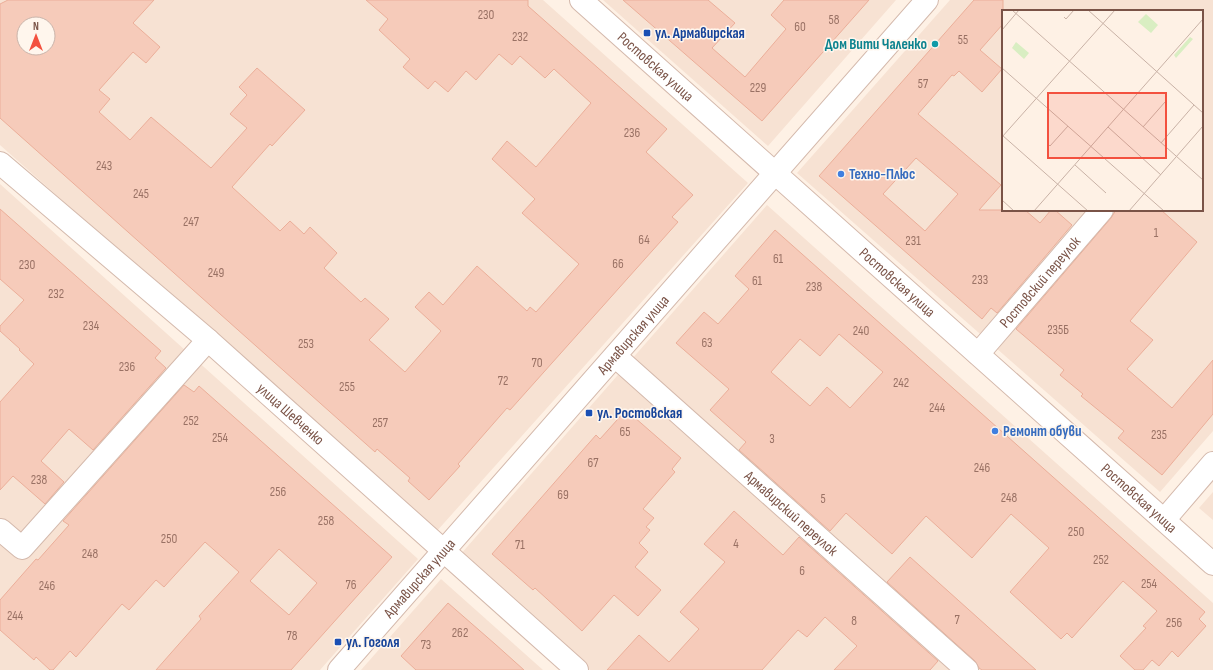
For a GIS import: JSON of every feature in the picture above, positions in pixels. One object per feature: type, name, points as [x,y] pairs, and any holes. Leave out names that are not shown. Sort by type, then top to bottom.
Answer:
[{"type":"street","name":"Ростовская улица","points":[[582,0],[1213,564]]},
{"type":"street","name":"Армавирская улица","points":[[339,670],[927,0]]},
{"type":"street","name":"улица Шевченко","points":[[0,163],[208,340],[577,670]]},
{"type":"street","name":"Ростовский переулок","points":[[978,354],[1101,211]]},
{"type":"street","points":[[1,530],[22,548],[208,340]]},
{"type":"street","name":"Армавирский переулок","points":[[615,356],[967,670]]},
{"type":"street","points":[[1164,520],[1213,463]]},
{"type":"shaded area","points":[[0,0],[543,0],[748,183],[436,532],[0,145]]},
{"type":"shaded area","points":[[603,0],[896,0],[768,146]]},
{"type":"shaded area","points":[[950,0],[1213,0],[1213,431],[1160,492],[797,173]]},
{"type":"shaded area","points":[[0,184],[418,559],[320,670],[0,670]]},
{"type":"shaded area","points":[[767,205],[1213,603],[1213,670],[590,670],[460,555]]},
{"type":"shaded area","points":[[1213,492],[1213,520],[1199,508]]},
{"type":"shaded area","points":[[441,579],[543,670],[361,670]]},
{"type":"building","points":[[8,0],[154,0],[133,23],[160,47],[146,63],[133,52],[99,90],[110,99],[99,112],[130,140],[151,117],[211,168],[247,128],[230,114],[247,95],[239,87],[257,68],[305,110],[272,146],[270,144],[232,187],[280,231],[290,221],[304,234],[310,227],[337,253],[324,268],[361,302],[365,298],[389,319],[369,340],[405,372],[441,331],[415,307],[429,292],[443,305],[477,266],[527,311],[530,307],[536,312],[579,264],[522,213],[535,199],[492,159],[507,141],[536,167],[591,103],[554,69],[545,78],[520,56],[512,65],[499,54],[476,80],[466,71],[448,92],[435,81],[428,89],[403,67],[410,59],[379,30],[388,19],[366,0],[528,0],[528,6],[667,129],[646,152],[693,195],[672,217],[678,222],[510,410],[507,408],[458,464],[460,466],[429,500],[408,481],[410,478],[377,449],[375,452],[0,118],[0,4]]},
{"type":"building","points":[[623,0],[708,0],[735,23],[712,48],[745,77],[786,29],[771,15],[784,0],[869,0],[762,121]]},
{"type":"building","points":[[974,0],[1003,0],[1002,25],[980,50],[1002,69],[982,92],[959,71],[954,76],[952,75],[918,114],[1001,185],[979,210],[1026,211],[1040,223],[1050,211],[1056,211],[1072,225],[997,313],[991,308],[982,319],[819,176]],"holes":[[[916,158],[958,194],[925,231],[883,194]]]},
{"type":"building","points":[[0,209],[161,351],[155,358],[166,368],[93,450],[69,429],[41,461],[64,482],[45,504],[13,476],[0,490],[0,402],[34,364],[0,331],[0,326],[24,300],[0,279]]},
{"type":"building","points":[[1115,211],[1162,211],[1197,242],[1130,321],[1153,340],[1127,369],[1172,408],[1213,360],[1213,414],[1162,475],[1118,438],[1124,431],[1081,396],[1083,394],[1060,375],[1064,370],[1016,329]]},
{"type":"building","points":[[775,230],[1205,612],[1199,619],[1206,626],[1178,657],[1172,651],[1159,666],[1152,660],[1143,670],[1135,670],[1120,656],[1146,628],[1143,626],[1157,611],[1123,581],[1072,638],[1067,633],[1061,639],[1010,592],[1049,548],[1011,514],[972,558],[926,516],[892,554],[846,513],[830,531],[739,450],[746,442],[710,410],[729,389],[676,343],[704,312],[718,324],[749,289],[735,276]],"holes":[[[839,334],[883,372],[850,408],[827,387],[810,406],[771,372],[800,339],[820,356]]]},
{"type":"building","points":[[184,385],[194,392],[199,386],[392,557],[291,670],[156,670],[201,619],[199,616],[239,572],[205,542],[164,587],[156,580],[129,610],[122,604],[76,657],[70,651],[53,670],[50,670],[36,657],[34,660],[0,630],[0,600],[36,559],[38,560],[69,525],[63,521]],"holes":[[[279,549],[317,583],[289,615],[250,581]]]},
{"type":"building","points":[[626,410],[681,458],[672,469],[675,472],[643,509],[654,518],[646,527],[650,530],[639,543],[648,552],[635,567],[661,590],[638,616],[614,595],[582,631],[535,588],[533,590],[492,554],[596,435],[600,439]]},
{"type":"building","points":[[734,511],[783,555],[799,537],[938,661],[930,670],[834,670],[857,646],[825,617],[807,637],[798,630],[762,670],[607,670],[639,635],[669,662],[699,629],[680,612],[725,562],[704,544]]},
{"type":"building","points":[[910,557],[1036,670],[982,670],[979,668],[975,661],[887,582]]},
{"type":"building","points":[[448,603],[524,670],[416,670],[401,656]]},
{"type":"place","name":"ул. Армавирская","points":[[647,33]]},
{"type":"place","name":"Дом Вити Чаленко","points":[[935,44]]},
{"type":"place","name":"Техно-Плюс","points":[[841,174]]},
{"type":"place","name":"ул. Ростовская","points":[[589,413]]},
{"type":"place","name":"Ремонт обуви","points":[[995,431]]},
{"type":"place","name":"ул. Гоголя","points":[[338,642]]}]
